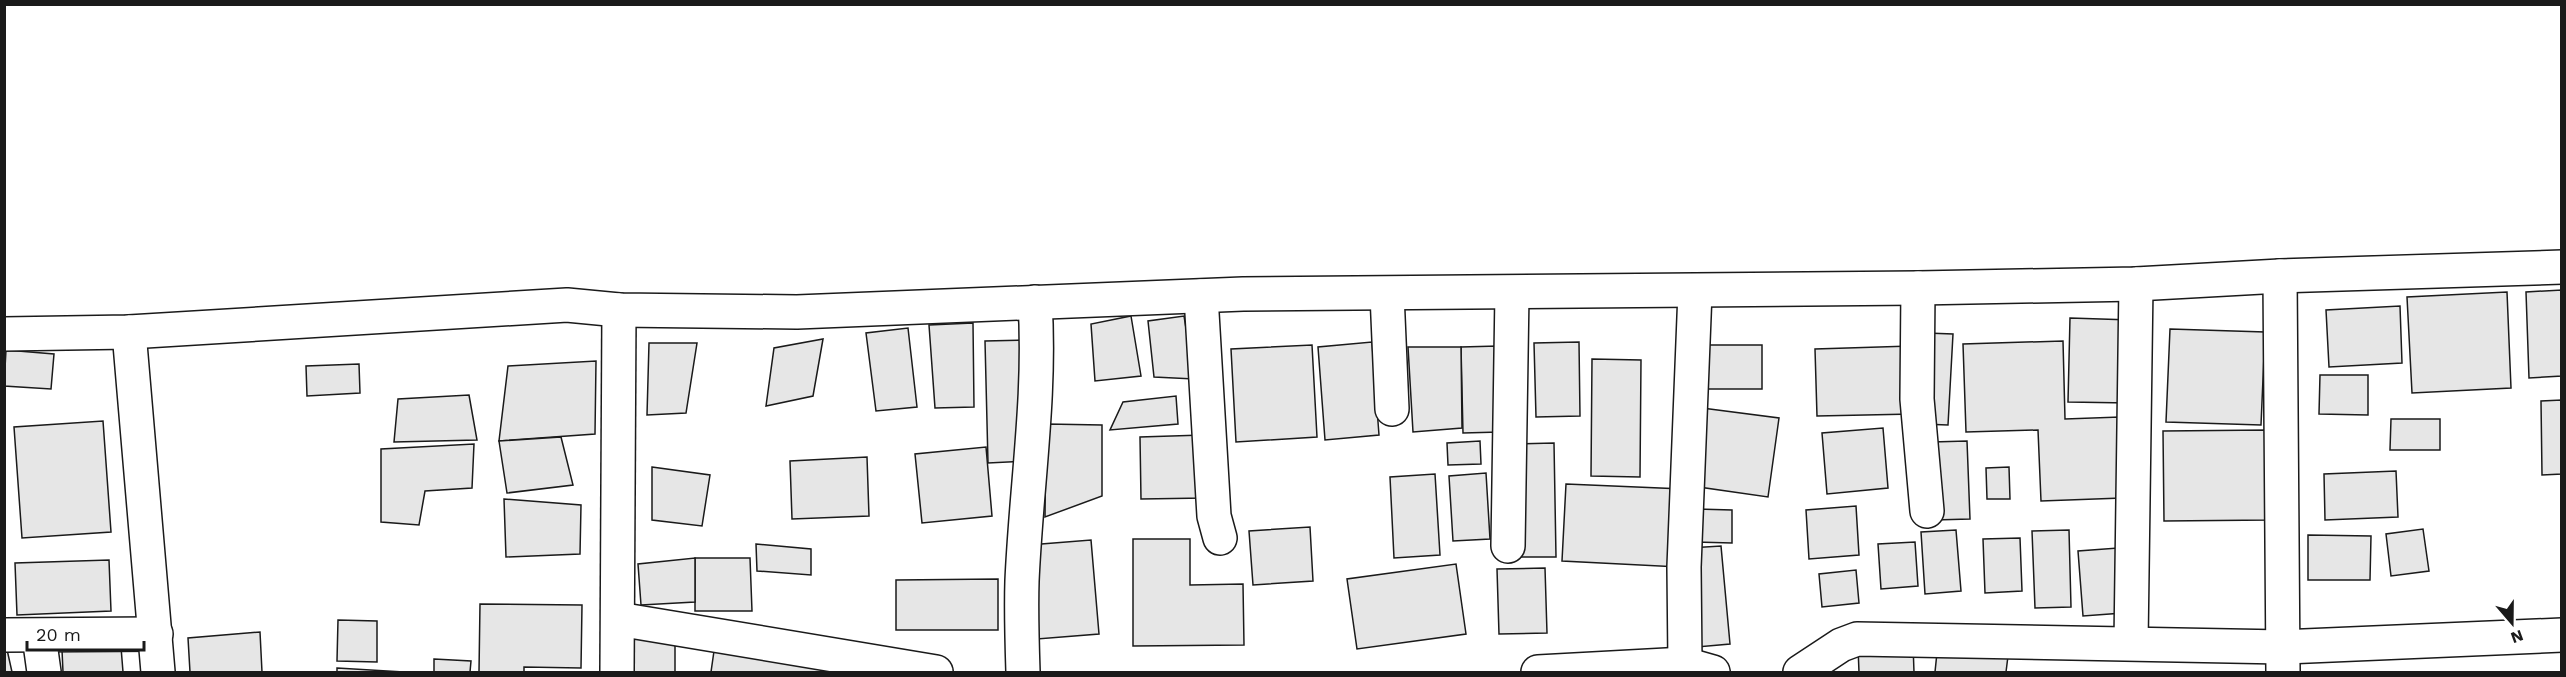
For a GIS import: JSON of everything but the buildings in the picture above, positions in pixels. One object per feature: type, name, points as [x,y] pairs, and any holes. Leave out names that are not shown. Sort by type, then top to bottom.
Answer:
[{"type":"street","points":[[4,334],[129,332],[567,305],[619,310],[797,312],[1201,296],[1695,292],[2136,284],[2280,276],[2562,267]]},
{"type":"street","points":[[2280,276],[2283,660]]},
{"type":"street","points":[[2131,643],[2136,284]]},
{"type":"street","points":[[1918,288],[1917,399],[1927,512]]},
{"type":"street","points":[[1538,672],[1699,668],[1684,567],[1695,292]]},
{"type":"street","points":[[1508,546],[1512,293]]},
{"type":"street","points":[[1387,294],[1392,409]]},
{"type":"street","points":[[1201,296],[1214,516],[1220,538]]},
{"type":"street","points":[[1023,672],[1022,581],[1037,395],[1038,345],[1035,302]]},
{"type":"street","points":[[617,672],[619,310]]},
{"type":"street","points":[[129,332],[158,672]]},
{"type":"street","points":[[618,619],[936,672]]},
{"type":"street","points":[[4,636],[156,634]]},
{"type":"street","points":[[1800,672],[1841,645],[1857,639],[2131,643],[2283,660],[2562,635]]},
{"type":"street","points":[[39,636],[44,672]]}]
